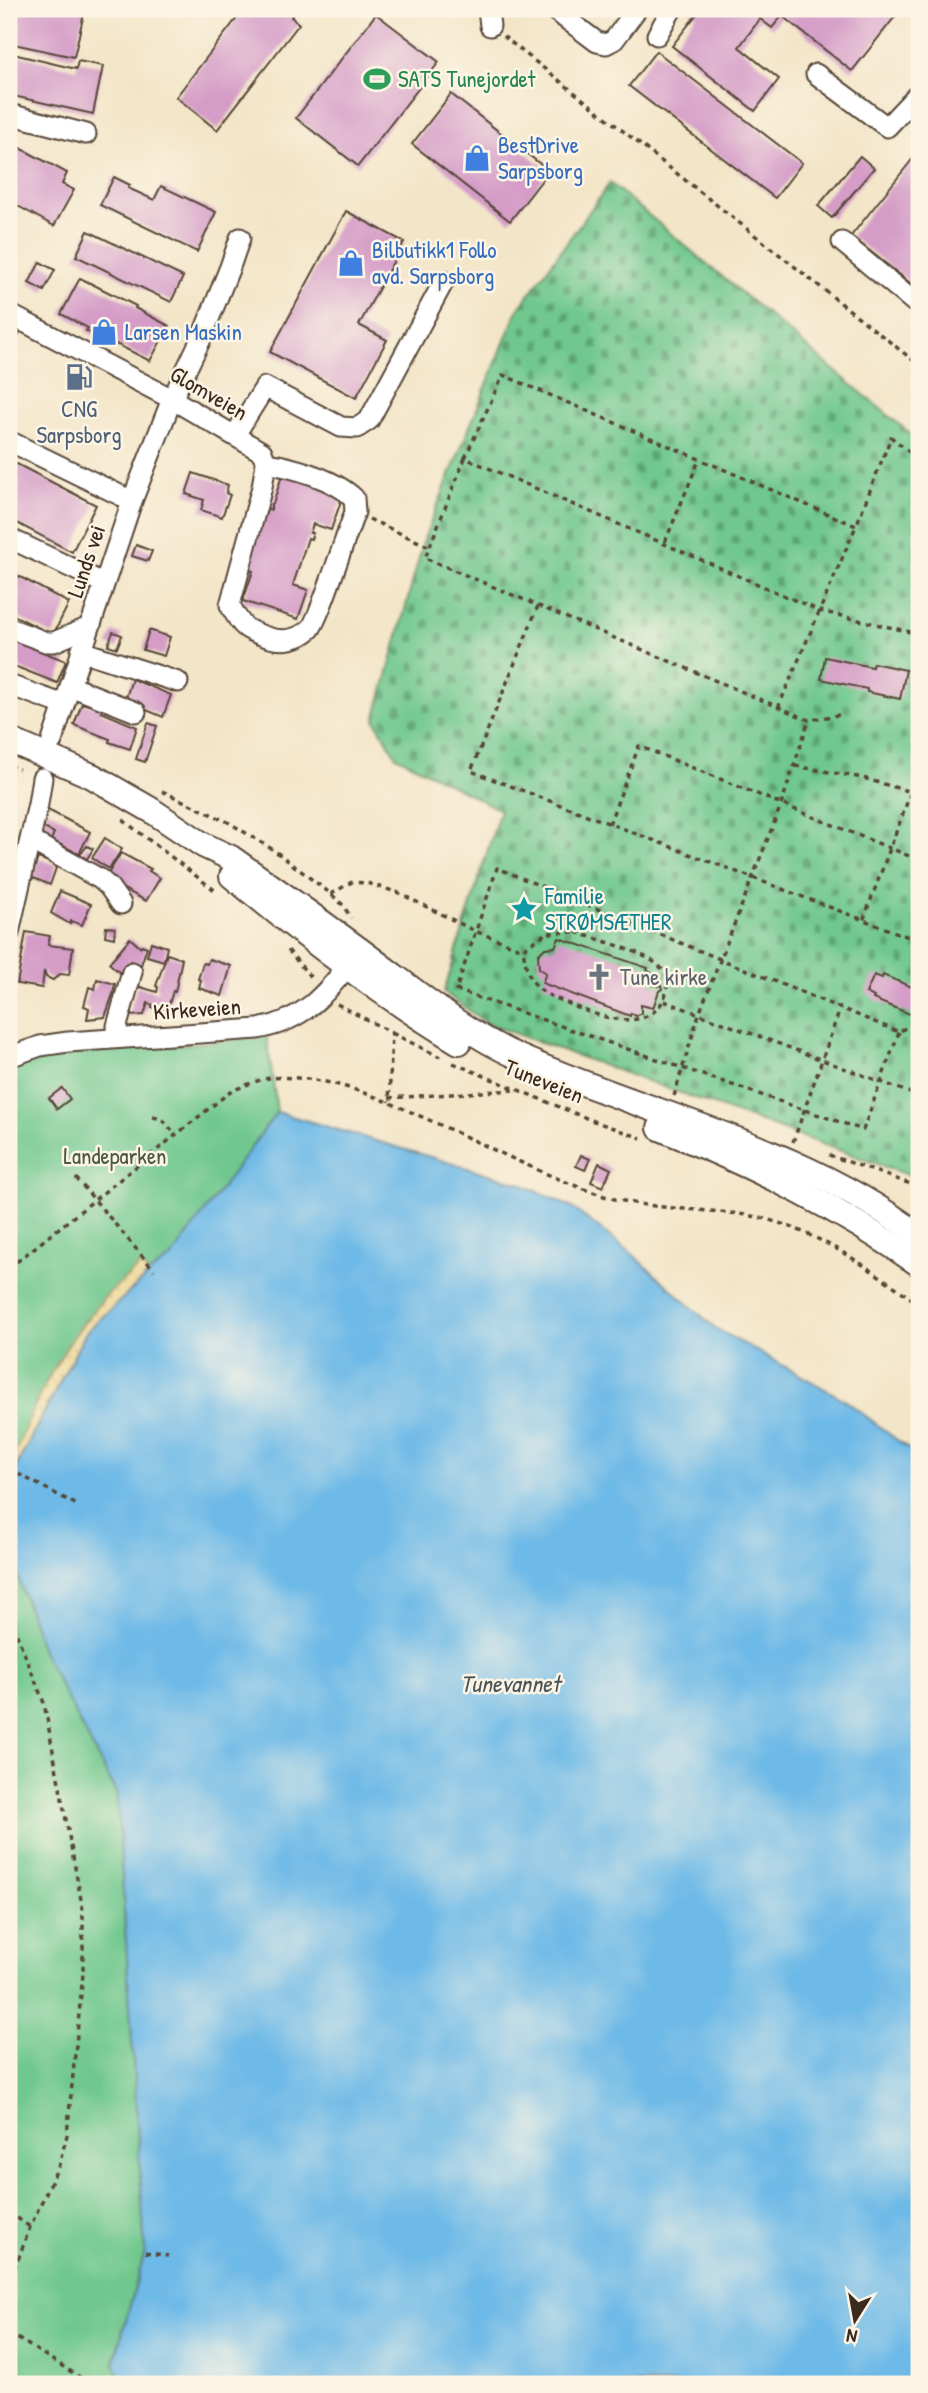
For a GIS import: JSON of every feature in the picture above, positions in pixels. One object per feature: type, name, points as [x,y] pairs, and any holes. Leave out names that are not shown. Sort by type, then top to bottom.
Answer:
[{"type":"main road","name":"Tuneveien","points":[[9,740],[92,776],[151,810],[203,845],[231,858],[353,960],[492,1044],[667,1114],[853,1220],[910,1231],[919,1264]]},
{"type":"street","points":[[553,9],[597,42],[606,44],[614,40],[637,9]]},
{"type":"street","points":[[657,35],[672,9]]},
{"type":"street","points":[[816,75],[887,127],[919,93]]},
{"type":"street","points":[[9,114],[86,134]]},
{"type":"street","name":"Lunds vei","points":[[52,741],[132,501],[172,399],[206,327],[240,238]]},
{"type":"street","points":[[842,242],[919,306]]},
{"type":"street","points":[[235,435],[265,387],[341,427],[357,428],[369,420],[444,281]]},
{"type":"street","name":"Glomveien","points":[[9,314],[235,435],[262,452],[266,463]]},
{"type":"street","points":[[9,441],[132,501]]},
{"type":"street","points":[[266,463],[286,466],[343,488],[354,498],[355,512],[313,628],[295,638],[277,640],[253,633],[240,625],[230,605],[266,463]]},
{"type":"street","points":[[9,538],[103,583]]},
{"type":"street","points":[[9,628],[54,642],[89,627]]},
{"type":"street","points":[[81,651],[178,682]]},
{"type":"street","points":[[9,685],[67,695],[136,712]]},
{"type":"street","points":[[9,933],[42,778]]},
{"type":"street","points":[[30,840],[100,879],[121,904]]},
{"type":"street","name":"Kirkeveien","points":[[10,1054],[40,1046],[273,1026],[296,1017],[325,995],[353,960]]},
{"type":"street","points":[[118,1038],[117,1026],[132,972]]},
{"type":"path","points":[[489,18],[919,365]]},
{"type":"path","points":[[839,715],[809,720],[425,558],[465,458],[503,375],[856,526]]},
{"type":"path","points":[[778,708],[891,437],[919,460]]},
{"type":"path","points":[[465,458],[820,611],[919,634]]},
{"type":"path","points":[[665,543],[699,460]]},
{"type":"path","points":[[355,512],[430,547]]},
{"type":"path","points":[[538,606],[471,771],[919,941]]},
{"type":"path","points":[[287,948],[325,995],[337,1005],[450,1062],[516,1090],[591,1120],[653,1139],[667,1114],[699,1014],[781,805],[809,720]]},
{"type":"path","points":[[609,824],[639,746],[919,860]]},
{"type":"path","points":[[795,766],[863,778],[919,796]]},
{"type":"path","points":[[863,921],[911,792]]},
{"type":"path","points":[[116,814],[225,898]]},
{"type":"path","points":[[898,1032],[497,869],[456,990],[863,1130],[898,1032],[919,1019]]},
{"type":"path","points":[[331,894],[352,883],[367,883],[399,893],[475,931],[523,949]]},
{"type":"path","points":[[576,932],[649,959],[665,972],[668,986],[664,1001],[649,1016],[619,1021],[590,1014],[544,993],[532,982],[523,949],[546,933],[576,932]]},
{"type":"path","points":[[664,1001],[919,1096]]},
{"type":"path","points":[[792,1143],[840,1009]]},
{"type":"path","points":[[389,1100],[392,1033]]},
{"type":"path","points":[[9,1268],[231,1091],[269,1078],[327,1080],[389,1100],[605,1196],[647,1206],[748,1216],[778,1223],[806,1234],[851,1258],[919,1304]]},
{"type":"path","points":[[389,1100],[516,1090]]},
{"type":"path","points":[[153,1117],[162,1119],[174,1134]]},
{"type":"path","points":[[76,1178],[154,1270]]},
{"type":"path","points":[[9,1469],[79,1506]]},
{"type":"path","points":[[9,1615],[44,1703],[83,1910],[83,1974],[67,2135],[59,2165],[30,2227],[9,2284]]},
{"type":"path","points":[[9,2212],[30,2227]]},
{"type":"path","points":[[145,2252],[168,2256]]},
{"type":"path","points":[[9,2333],[91,2384]]},
{"type":"green space","points":[[610,183],[919,441],[919,1179],[486,1023],[444,992],[500,810],[396,756],[375,720],[425,536],[517,311]]},
{"type":"green space","name":"Landeparken","points":[[267,1037],[277,1112],[171,1258],[157,1267],[86,1332],[12,1475],[17,1574],[42,1650],[117,1794],[145,2252],[114,2362],[122,2384],[51,2384],[9,2373],[9,1071],[53,1056]]},
{"type":"sand","points":[[140,1265],[149,1274],[86,1332],[16,1466],[11,1464],[38,1398],[61,1356],[104,1298]]},
{"type":"water","name":"Tunevannet","points":[[277,1112],[519,1183],[571,1207],[629,1251],[715,1328],[845,1400],[919,1457],[919,2384],[122,2384],[114,2363],[145,2252],[117,1794],[42,1650],[17,1574],[12,1475],[86,1332],[157,1267],[171,1258]]},
{"type":"water","points":[[9,2373],[51,2384],[9,2384]]},
{"type":"building","points":[[9,9],[85,9],[74,57],[9,43]]},
{"type":"building","points":[[244,9],[298,9],[291,17],[299,24],[217,130],[176,97]]},
{"type":"building","points":[[688,9],[901,9],[852,71],[782,16],[772,28],[760,19],[739,47],[779,79],[755,111],[672,46],[696,15]]},
{"type":"building","points":[[376,14],[439,62],[358,166],[296,118]]},
{"type":"building","points":[[656,51],[802,163],[775,198],[629,86]]},
{"type":"building","points":[[9,53],[76,69],[78,61],[103,66],[93,114],[9,95]]},
{"type":"building","points":[[451,94],[549,171],[510,221],[412,144]]},
{"type":"building","points":[[9,142],[67,173],[62,184],[74,190],[54,226],[9,201]]},
{"type":"building","points":[[919,151],[919,290],[851,236]]},
{"type":"building","points":[[860,156],[874,168],[832,218],[818,206]]},
{"type":"building","points":[[114,177],[130,185],[128,188],[154,200],[161,186],[216,212],[197,252],[100,205]]},
{"type":"building","points":[[346,211],[404,242],[359,325],[387,340],[356,398],[270,352]]},
{"type":"building","points":[[9,226],[15,229],[9,242]]},
{"type":"building","points":[[88,231],[183,277],[171,302],[76,256]]},
{"type":"building","points":[[40,262],[55,270],[44,291],[29,283]]},
{"type":"building","points":[[80,278],[169,326],[150,361],[116,344],[115,347],[86,331],[88,328],[61,314]]},
{"type":"building","points":[[9,326],[20,332],[9,347]]},
{"type":"building","points":[[9,460],[96,505],[72,552],[9,519]]},
{"type":"building","points":[[283,472],[344,492],[331,530],[313,524],[310,533],[313,533],[311,539],[308,538],[293,585],[308,590],[298,619],[243,601],[253,571],[247,570],[259,523],[262,524],[267,509],[271,510]]},
{"type":"building","points":[[193,473],[228,485],[226,493],[230,495],[222,517],[201,510],[204,500],[186,494]]},
{"type":"building","points":[[136,545],[152,551],[148,561],[132,556]]},
{"type":"building","points":[[9,571],[69,603],[53,635],[9,613]]},
{"type":"building","points":[[149,630],[170,637],[164,656],[143,650]]},
{"type":"building","points":[[113,632],[122,635],[117,648],[108,645]]},
{"type":"building","points":[[9,639],[66,661],[57,683],[9,664]]},
{"type":"building","points":[[825,657],[872,667],[873,663],[906,670],[900,699],[821,679]]},
{"type":"building","points":[[132,679],[171,695],[163,717],[125,701]]},
{"type":"building","points":[[82,703],[102,709],[101,712],[137,727],[130,749],[74,725]]},
{"type":"building","points":[[148,723],[157,726],[145,762],[136,759]]},
{"type":"building","points":[[48,810],[90,832],[79,854],[51,840],[54,833],[40,826]]},
{"type":"building","points":[[105,838],[122,849],[109,869],[92,858]]},
{"type":"building","points":[[87,846],[93,849],[87,859],[80,855]]},
{"type":"building","points":[[121,853],[151,869],[149,871],[160,878],[146,901],[106,877]]},
{"type":"building","points":[[38,858],[57,865],[50,885],[31,877]]},
{"type":"building","points":[[60,891],[91,904],[82,925],[71,921],[70,924],[51,913]]},
{"type":"building","points":[[106,927],[115,928],[114,938],[105,936]]},
{"type":"building","points":[[26,932],[50,936],[48,945],[73,948],[69,975],[60,974],[53,980],[46,977],[44,971],[42,988],[17,984]]},
{"type":"building","points":[[130,938],[140,947],[147,947],[141,965],[130,961],[120,973],[109,963]]},
{"type":"building","name":"Tune kirke","points":[[559,938],[648,968],[654,975],[654,980],[649,984],[661,985],[662,989],[653,1008],[641,1005],[641,1013],[636,1016],[631,1013],[630,1016],[542,983],[546,973],[539,968],[538,955],[545,948],[555,947]]},
{"type":"building","points":[[151,942],[167,947],[164,961],[147,956]]},
{"type":"building","points":[[167,954],[182,959],[175,992],[173,991],[167,1011],[152,1007],[153,1005],[148,1003],[144,1015],[128,1016],[137,986],[157,992],[156,986]]},
{"type":"building","points":[[209,959],[231,966],[222,996],[199,988],[201,980],[198,979],[203,963],[207,964]]},
{"type":"building","points":[[874,975],[882,978],[883,975],[919,990],[918,1012],[913,1011],[912,1015],[873,999],[874,997],[866,993]]},
{"type":"building","points":[[97,979],[115,984],[113,994],[105,1017],[87,1019],[89,1008],[84,1006],[89,987],[95,989]]},
{"type":"building","points":[[62,1088],[70,1099],[57,1109],[49,1098]]},
{"type":"building","points":[[581,1155],[590,1159],[585,1170],[576,1166]]},
{"type":"building","points":[[599,1163],[611,1169],[603,1187],[591,1182]]},
{"type":"place","name":"SATS Tunejordet","points":[[377,79]]},
{"type":"place","name":"BestDrive Sarpsborg","points":[[477,158]]},
{"type":"place","name":"Bilbutikk1 Follo avd. Sarpsborg","points":[[351,263]]},
{"type":"place","name":"Larsen Maskin","points":[[104,332]]},
{"type":"place","name":"CNG Sarpsborg","points":[[79,377]]},
{"type":"place","name":"Familie STRØMSÆTHER","points":[[524,909]]},
{"type":"place","name":"Tune kirke","points":[[599,977]]}]
